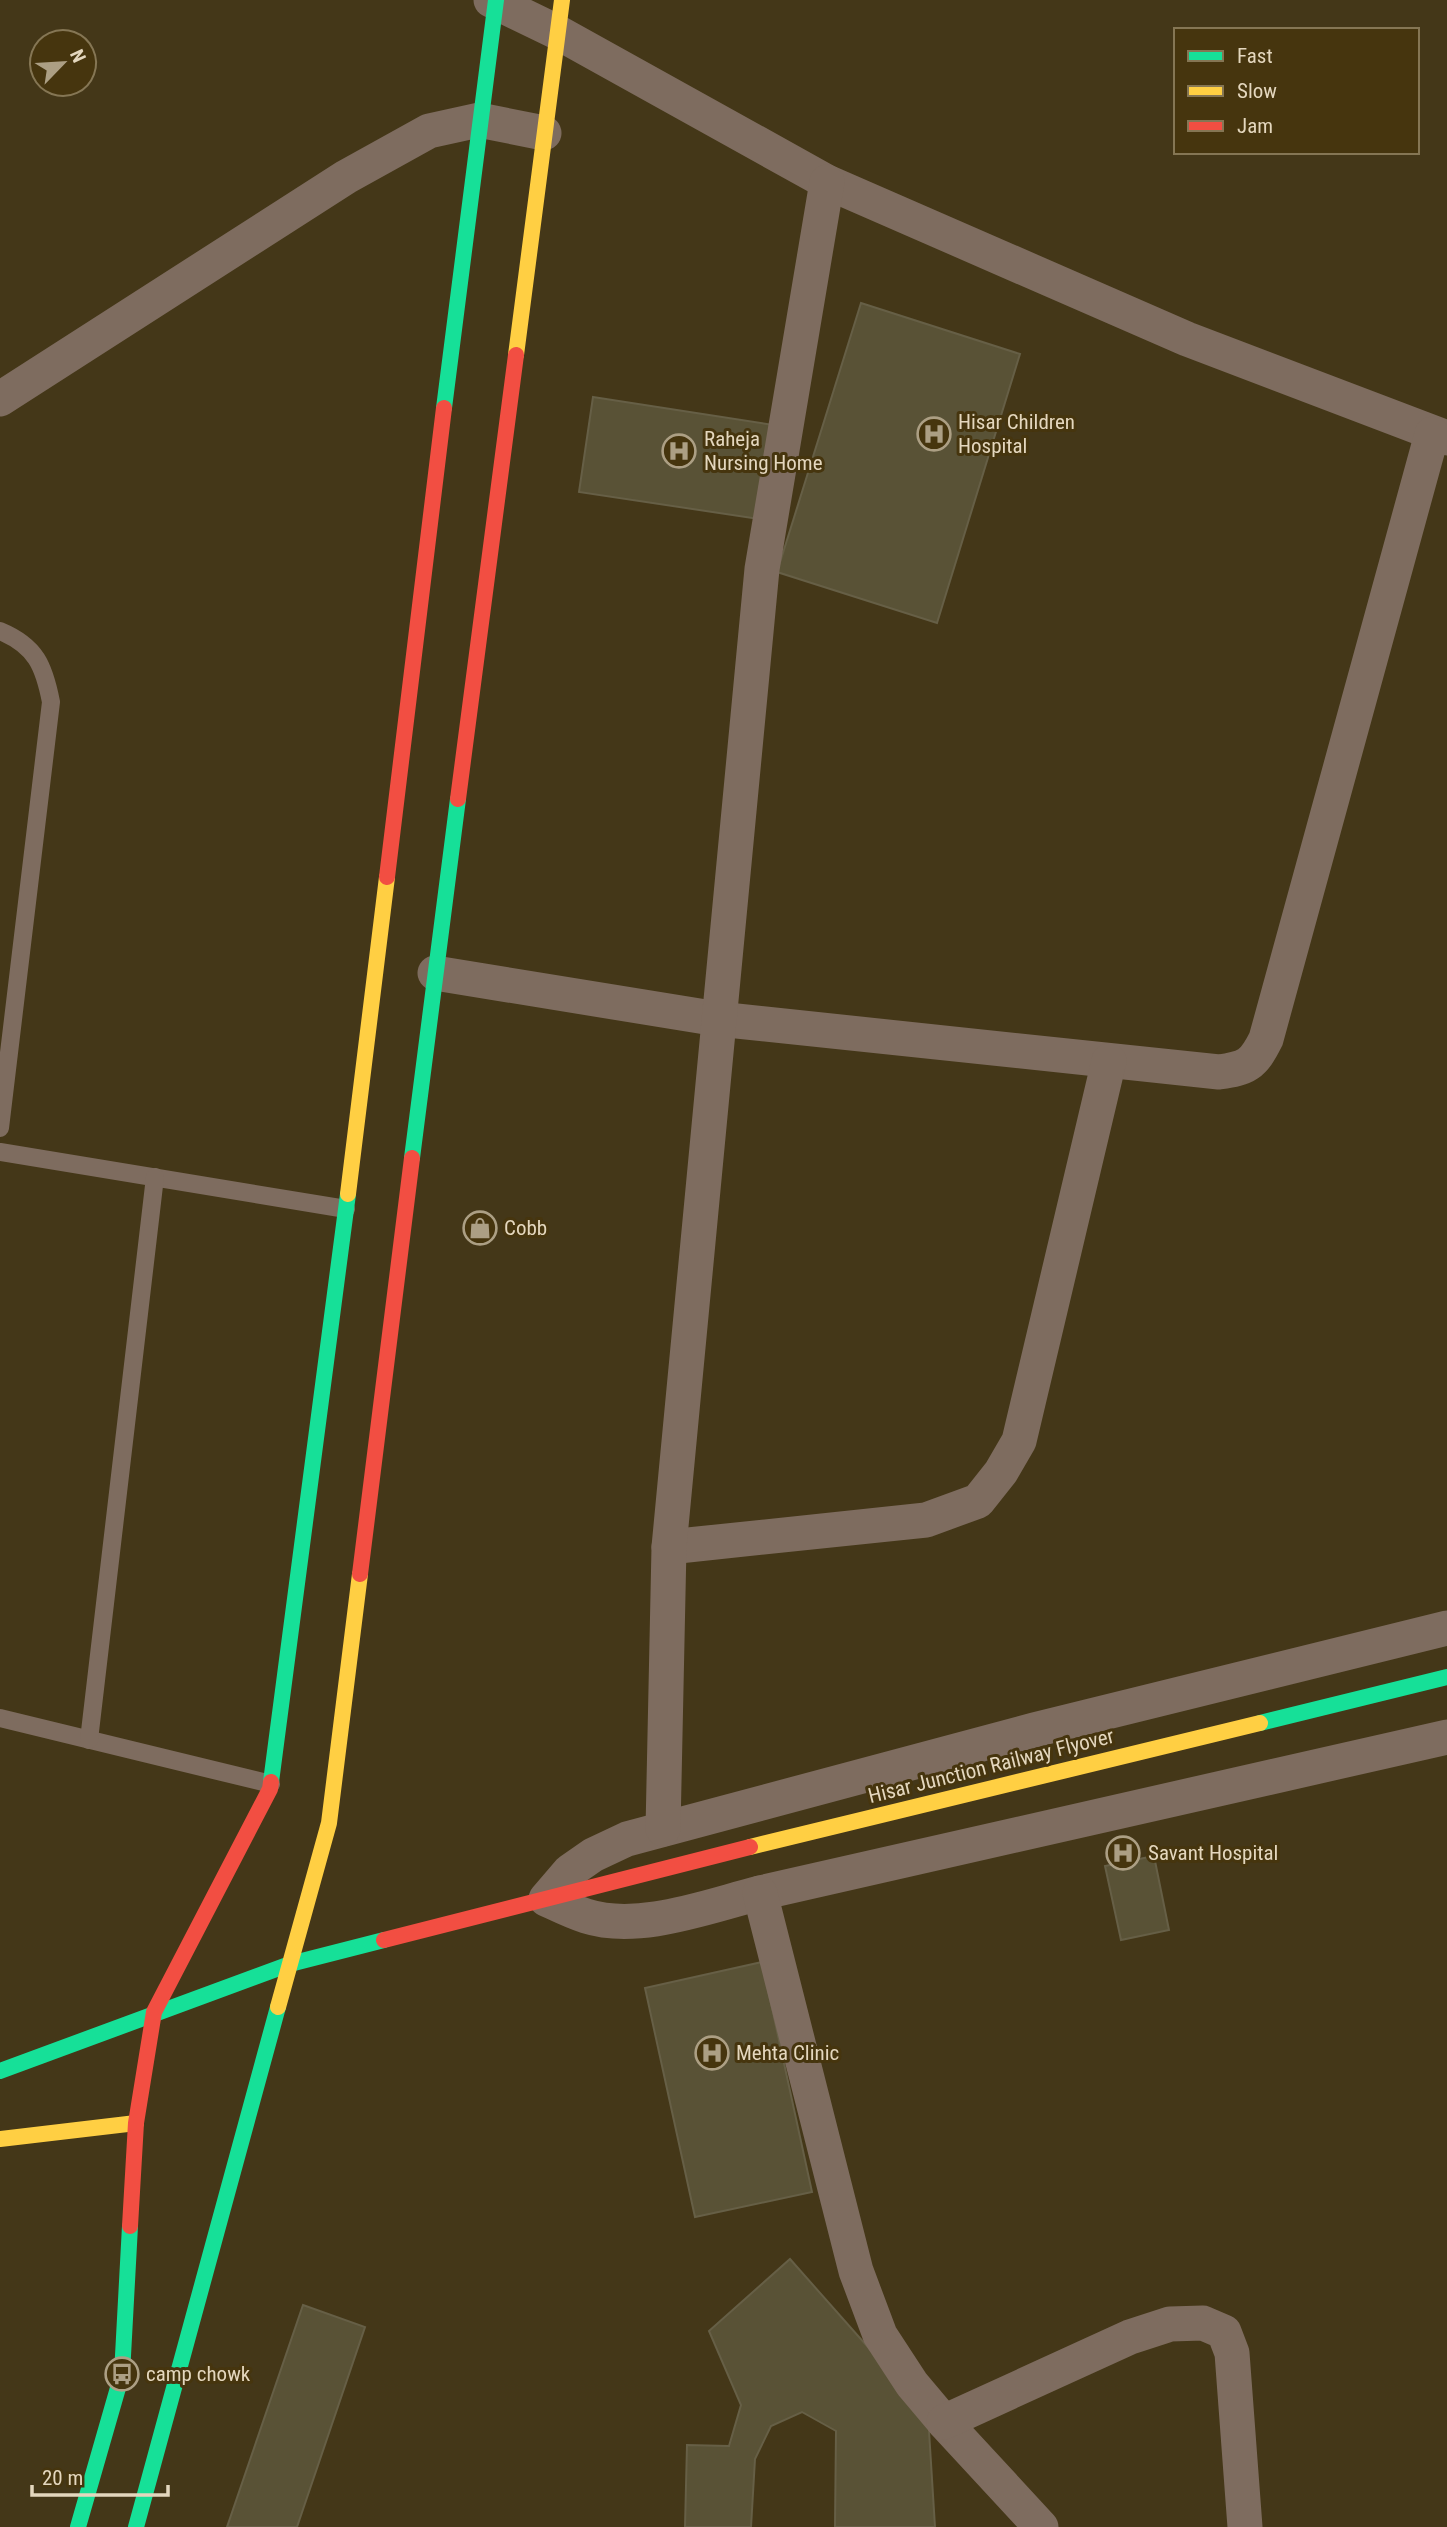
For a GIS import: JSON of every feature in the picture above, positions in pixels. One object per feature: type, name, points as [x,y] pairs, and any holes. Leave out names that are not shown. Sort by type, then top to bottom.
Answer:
[{"type":"main road","points":[[78,2527],[122,2374],[136,2123],[155,2012],[225,1880],[271,1784],[346,1209],[494,1]]},
{"type":"main road","points":[[136,2527],[329,1824],[435,973],[560,16]]},
{"type":"main road","name":"Hisar Junction Railway Flyover","points":[[0,2071],[290,1964],[789,1837],[1447,1676]]},
{"type":"main road","points":[[0,2139],[136,2123]]},
{"type":"street","points":[[435,973],[718,1019],[1219,1072],[1242,1069],[1257,1058],[1266,1039],[1440,436],[1188,339],[827,181],[560,16],[494,1]]},
{"type":"street","points":[[0,399],[346,177],[429,131],[479,120],[544,133]]},
{"type":"street","points":[[663,1829],[669,1547],[762,569],[827,181]]},
{"type":"street","points":[[669,1547],[926,1520],[978,1501],[1019,1441],[1109,1061]]},
{"type":"street","points":[[1447,1628],[1034,1730],[627,1839],[593,1855],[570,1871],[547,1899],[586,1916],[616,1921],[650,1920],[1447,1737]]},
{"type":"street","points":[[760,1893],[856,2271],[880,2335],[912,2384],[944,2423],[1041,2527]]},
{"type":"street","points":[[944,2423],[1130,2337],[1170,2324],[1203,2323],[1224,2332],[1233,2353],[1245,2527]]},
{"type":"lane","points":[[0,631],[26,645],[39,662],[45,671],[51,702],[0,1128]]},
{"type":"lane","points":[[0,1152],[346,1209]]},
{"type":"lane","points":[[89,1740],[155,1177]]},
{"type":"lane","points":[[0,1718],[271,1784]]},
{"type":"building","points":[[861,303],[1020,354],[937,623],[777,572]]},
{"type":"building","points":[[593,397],[780,426],[766,520],[579,492]]},
{"type":"building","points":[[1154,1856],[1169,1930],[1121,1940],[1105,1866]]},
{"type":"building","points":[[762,1962],[812,2192],[695,2217],[645,1988]]},
{"type":"building","points":[[790,2259],[928,2415],[935,2527],[835,2527],[836,2431],[802,2412],[771,2426],[755,2459],[751,2527],[685,2527],[687,2445],[729,2446],[741,2405],[709,2331]]},
{"type":"building","points":[[303,2305],[365,2327],[297,2527],[227,2527]]},
{"type":"traffic: fast","points":[[444,408],[496,0]]},
{"type":"traffic: fast","points":[[412,1158],[458,799]]},
{"type":"traffic: fast","points":[[271,1782],[348,1194]]},
{"type":"traffic: fast","points":[[1260,1723],[1447,1677]]},
{"type":"traffic: fast","points":[[0,2071],[290,1964],[384,1940]]},
{"type":"traffic: fast","points":[[136,2527],[278,2007]]},
{"type":"traffic: fast","points":[[78,2527],[122,2374],[130,2226]]},
{"type":"traffic: slow","points":[[516,355],[562,0]]},
{"type":"traffic: slow","points":[[348,1194],[387,877]]},
{"type":"traffic: slow","points":[[278,2007],[329,1823],[360,1574]]},
{"type":"traffic: slow","points":[[750,1847],[1260,1723]]},
{"type":"traffic: slow","points":[[0,2139],[136,2123]]},
{"type":"traffic: jam","points":[[458,799],[516,355]]},
{"type":"traffic: jam","points":[[387,877],[444,408]]},
{"type":"traffic: jam","points":[[360,1574],[412,1158]]},
{"type":"traffic: jam","points":[[130,2226],[136,2123],[154,2012],[270,1789],[271,1782]]},
{"type":"traffic: jam","points":[[384,1940],[750,1847]]},
{"type":"place","name":"Hisar Children Hospital","points":[[934,434]]},
{"type":"place","name":"Raheja Nursing Home","points":[[679,451]]},
{"type":"place","name":"Cobb","points":[[480,1228]]},
{"type":"place","name":"Savant Hospital","points":[[1123,1853]]},
{"type":"place","name":"Mehta Clinic","points":[[712,2053]]},
{"type":"place","name":"camp chowk","points":[[122,2374]]}]
